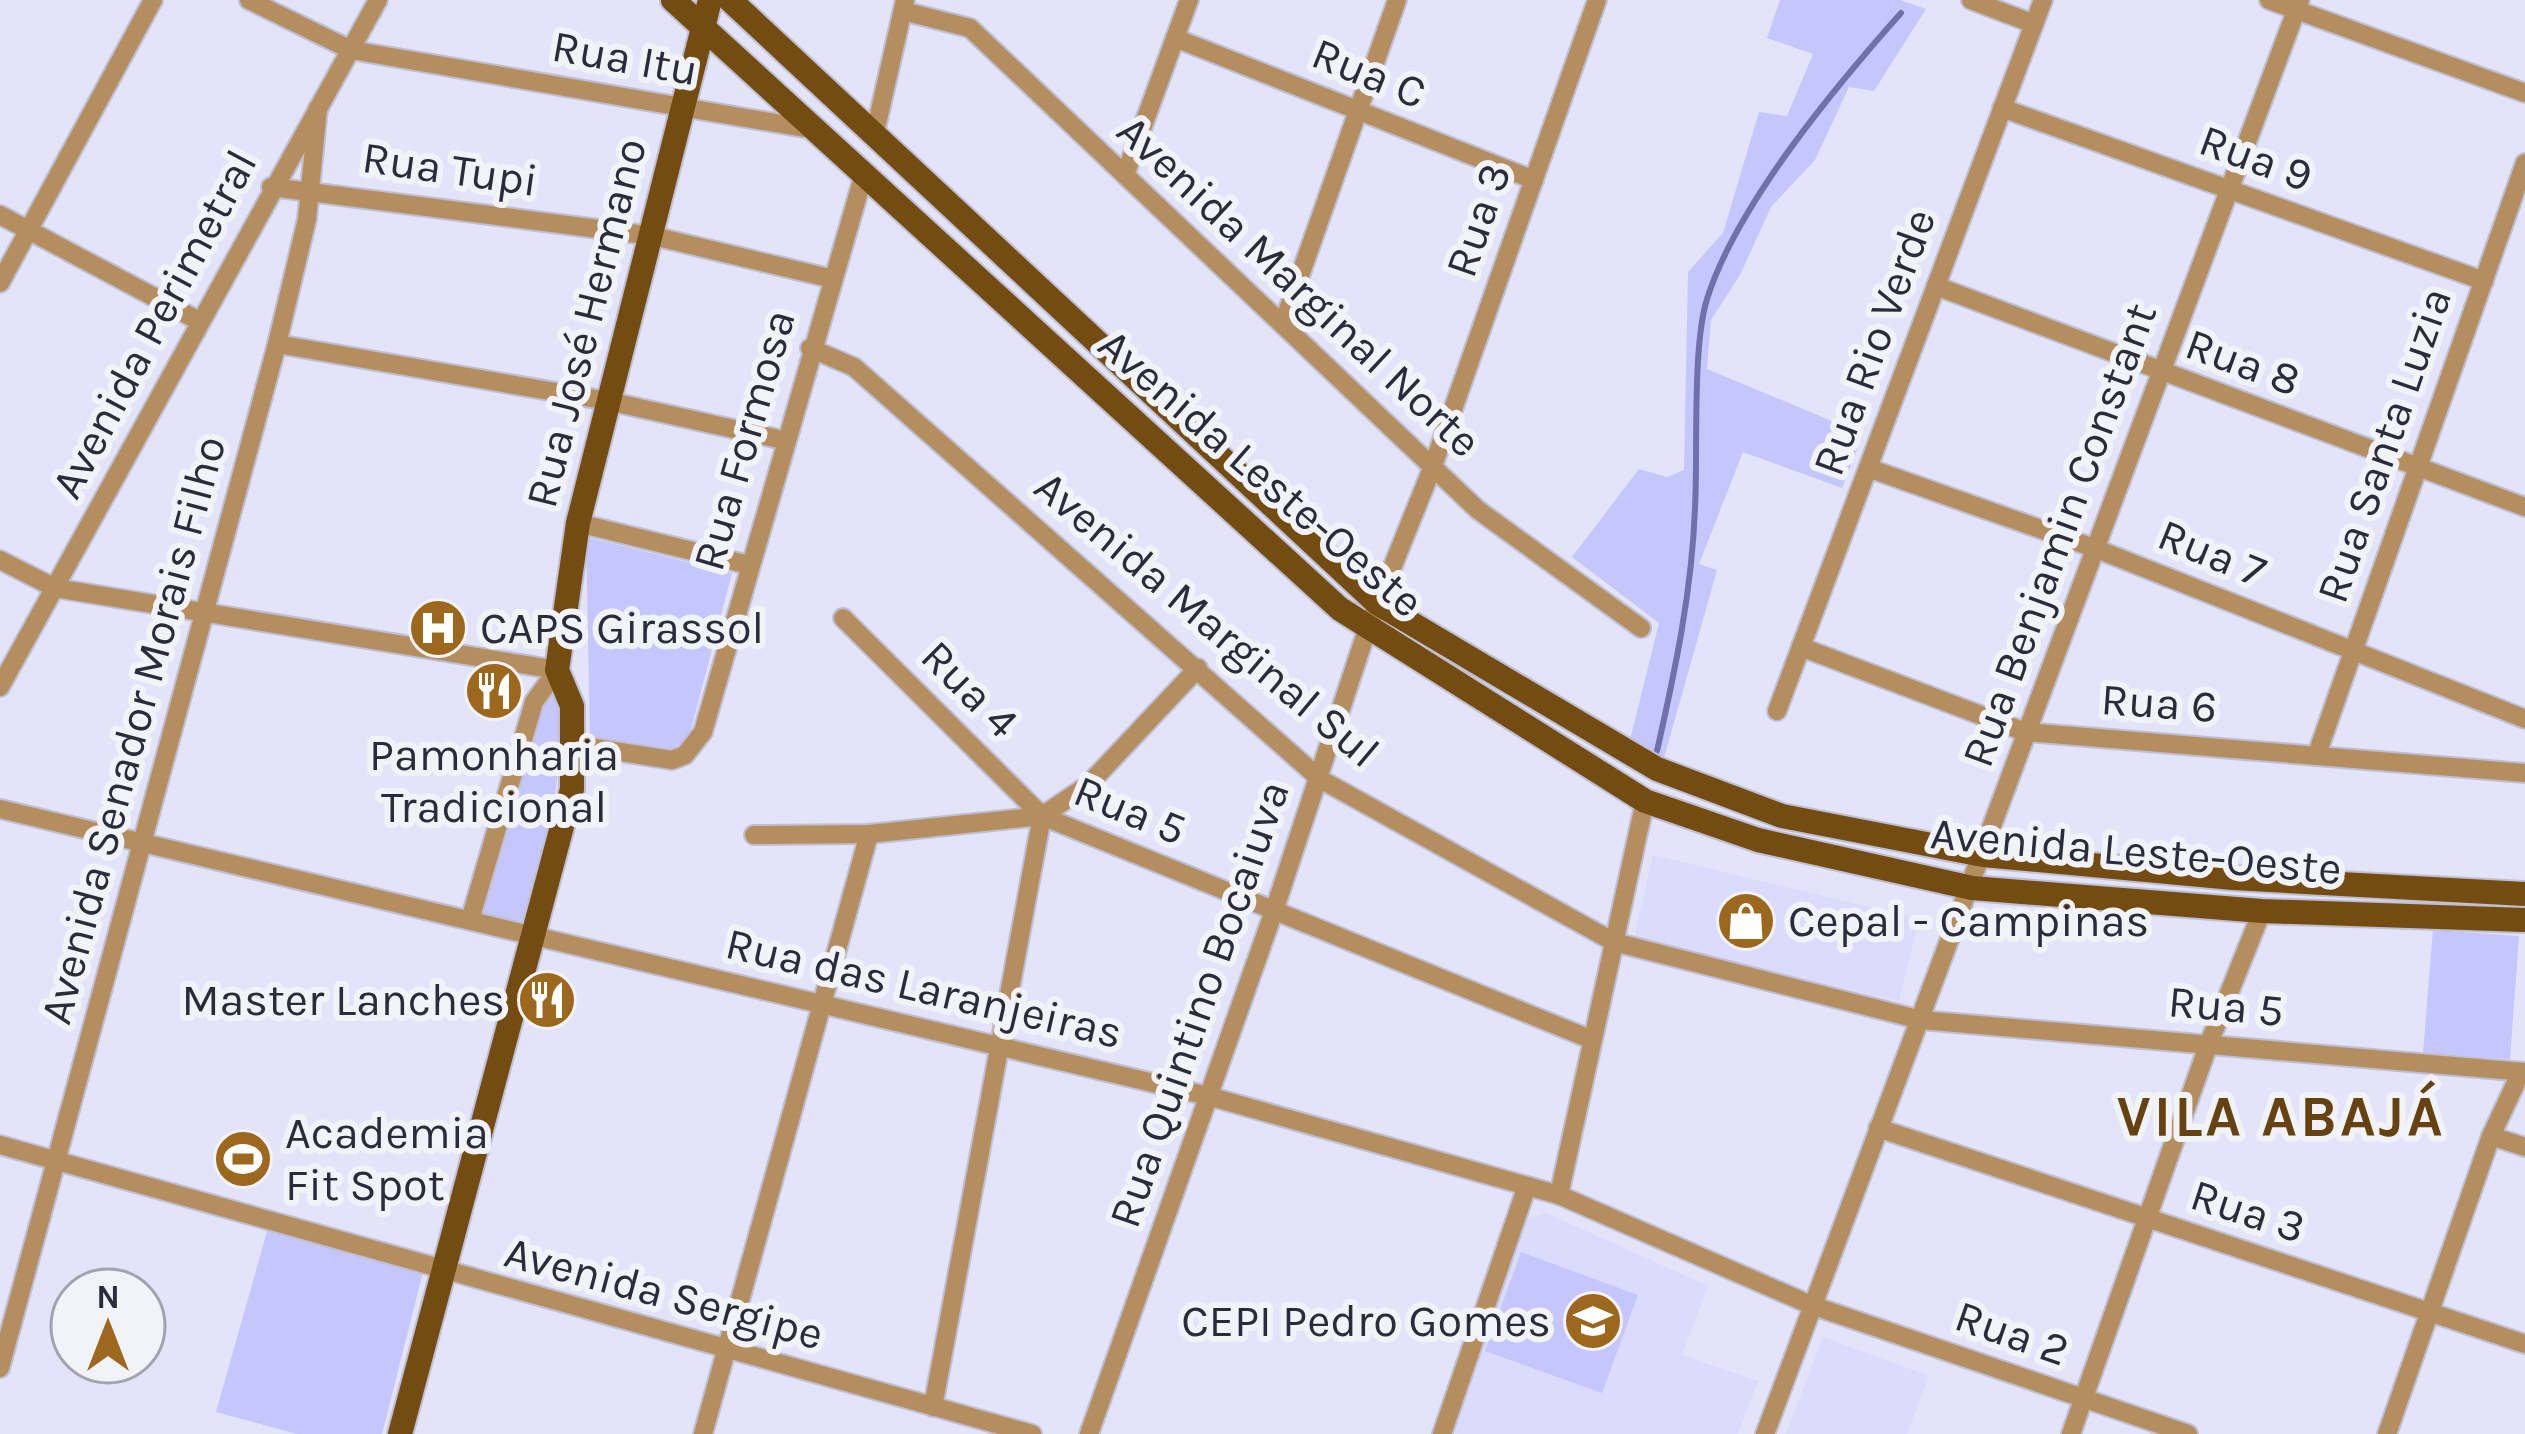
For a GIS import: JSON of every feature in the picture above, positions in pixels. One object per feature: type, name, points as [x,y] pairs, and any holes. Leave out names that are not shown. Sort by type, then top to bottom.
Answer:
[{"type":"main road","name":"Avenida Leste-Oeste","points":[[673,0],[1367,630],[1645,802],[1758,840],[1972,888],[2262,911],[2525,920]]},
{"type":"main road","name":"Rua José Hermano","points":[[400,1434],[572,789],[576,745],[572,706],[557,670],[578,523],[710,0]]},
{"type":"main road","name":"Avenida Leste-Oeste","points":[[730,0],[1377,603],[1657,770],[1782,816],[1983,855],[2233,878],[2525,894]]},
{"type":"street","points":[[0,283],[153,0]]},
{"type":"street","name":"Rua Itu","points":[[249,0],[351,50],[815,130]]},
{"type":"street","name":"Avenida Perimetral","points":[[0,687],[271,187],[378,0]]},
{"type":"street","points":[[1125,175],[1189,0]]},
{"type":"street","points":[[1283,324],[1396,0]]},
{"type":"street","name":"Rua 3","points":[[1433,466],[1598,0]]},
{"type":"street","points":[[1971,0],[2034,24]]},
{"type":"street","name":"Rua Rio Verde","points":[[1778,711],[2043,0]]},
{"type":"street","points":[[2269,0],[2298,5],[2525,93]]},
{"type":"street","points":[[874,137],[904,5]]},
{"type":"street","name":"Avenida Marginal Norte","points":[[904,5],[970,28],[1478,510],[1641,628]]},
{"type":"street","name":"Rua Benjamin Constant","points":[[1765,1434],[2298,5]]},
{"type":"street","name":"Rua C","points":[[1175,38],[1534,180]]},
{"type":"street","name":"Avenida Senador Morais Filho","points":[[0,1368],[277,344],[312,189],[318,108]]},
{"type":"street","name":"Rua 9","points":[[2002,108],[2484,280]]},
{"type":"street","name":"Rua Santa Luzia","points":[[2317,754],[2525,163]]},
{"type":"street","name":"Rua Formosa","points":[[576,745],[657,761],[685,755],[695,745],[864,174]]},
{"type":"street","name":"Rua Tupi","points":[[271,187],[653,236],[830,278]]},
{"type":"street","points":[[0,215],[199,321]]},
{"type":"street","name":"Rua 8","points":[[1936,286],[2160,374],[2525,507]]},
{"type":"street","points":[[277,344],[608,401],[783,440]]},
{"type":"street","name":"Avenida Marginal Sul","points":[[810,349],[854,367],[1320,778],[1614,942],[1921,1021]]},
{"type":"street","name":"Rua Quintino Bocaiuva","points":[[1089,1434],[1320,778],[1367,630],[1433,466]]},
{"type":"street","name":"Rua 7","points":[[1868,468],[2094,548],[2525,719]]},
{"type":"street","points":[[578,523],[749,565]]},
{"type":"street","points":[[0,560],[56,588],[557,670]]},
{"type":"street","name":"Rua 4","points":[[843,617],[1042,816]]},
{"type":"street","name":"Rua 6","points":[[1801,647],[2025,732],[2525,773]]},
{"type":"street","points":[[933,1407],[1042,816],[1088,785],[1198,668]]},
{"type":"street","name":"Rua José Hermano","points":[[470,920],[534,702],[557,670]]},
{"type":"street","points":[[1559,1195],[1645,802]]},
{"type":"street","name":"Rua das Laranjeiras","points":[[0,809],[1208,1096],[1559,1195],[1811,1305]]},
{"type":"street","name":"Rua 5","points":[[754,835],[868,834],[1042,816],[1590,1039]]},
{"type":"street","points":[[703,1434],[868,834]]},
{"type":"street","points":[[2071,1434],[2209,1043],[2262,911]]},
{"type":"street","name":"Rua 5","points":[[1921,1021],[2523,1072]]},
{"type":"street","points":[[2387,1434],[2491,1136],[2523,1072]]},
{"type":"street","name":"Rua 3","points":[[1877,1128],[2525,1344]]},
{"type":"street","points":[[2491,1136],[2525,1147]]},
{"type":"street","name":"Avenida Sergipe","points":[[0,1145],[442,1273],[1032,1434]]},
{"type":"street","points":[[1442,1434],[1527,1186]]},
{"type":"street","name":"Rua 2","points":[[1811,1305],[2188,1434]]},
{"type":"shaded area","points":[[1780,0],[1900,0],[1926,9],[1874,91],[1849,87],[1815,160],[1771,207],[1740,275],[1711,320],[1707,369],[1863,434],[1842,488],[1743,452],[1699,564],[1717,570],[1664,758],[1629,744],[1659,623],[1572,557],[1639,469],[1667,477],[1684,470],[1688,272],[1723,233],[1759,112],[1787,116],[1813,54],[1767,38]]},
{"type":"shaded area","points":[[586,537],[732,573],[688,741],[671,749],[590,738]]},
{"type":"shaded area","points":[[548,683],[564,687],[561,749],[546,839],[523,928],[476,919]]},
{"type":"shaded area","points":[[1653,855],[1919,919],[1899,1001],[1634,938]]},
{"type":"shaded area","points":[[2433,930],[2519,936],[2510,1059],[2423,1053]]},
{"type":"shaded area","name":"CEPI Pedro Gomes","points":[[1546,1213],[1708,1286],[1682,1355],[1758,1381],[1738,1434],[1453,1434],[1525,1219]]},
{"type":"shaded area","points":[[268,1228],[423,1272],[382,1434],[297,1434],[216,1412]]},
{"type":"shaded area","points":[[1521,1252],[1638,1295],[1602,1393],[1485,1351]]},
{"type":"shaded area","points":[[1823,1337],[1929,1376],[1907,1434],[1786,1434]]},
{"type":"waterway","points":[[1657,751],[1690,570],[1697,372],[1707,299],[1721,262],[1764,186],[1901,13]]},
{"type":"place","name":"CAPS Girassol","points":[[438,628]]},
{"type":"place","name":"Pamonharia Tradicional","points":[[494,691]]},
{"type":"place","name":"Cepal - Campinas","points":[[1746,921]]},
{"type":"place","name":"Master Lanches","points":[[547,1000]]},
{"type":"place","name":"Academia Fit Spot","points":[[243,1159]]},
{"type":"place","name":"CEPI Pedro Gomes","points":[[1593,1321]]},
{"type":"district","name":"VILA ABAJÁ","points":[[2281,1117]]}]
